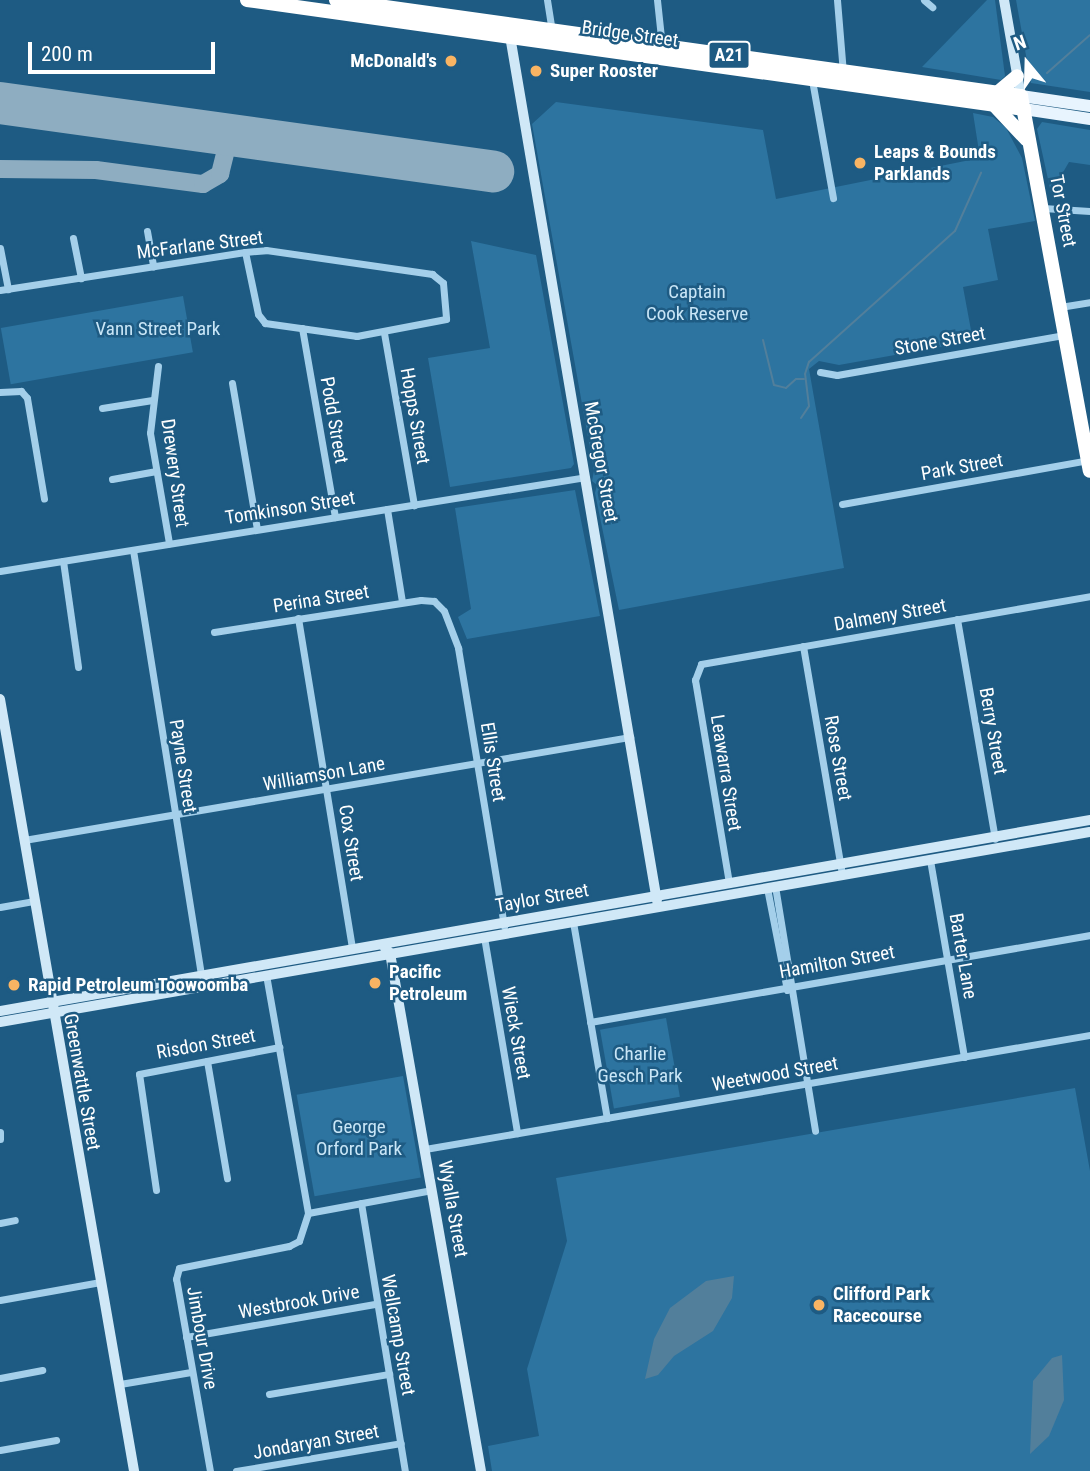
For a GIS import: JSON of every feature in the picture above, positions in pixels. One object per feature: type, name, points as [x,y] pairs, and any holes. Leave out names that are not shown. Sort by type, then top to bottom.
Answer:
[{"type":"highway","name":"Bridge Street","points":[[247,0],[314,5],[1022,103]]},
{"type":"highway","name":"Bridge Street","points":[[336,0],[509,31],[552,30],[812,80],[843,77]]},
{"type":"highway","points":[[1017,76],[995,99],[1029,137]]},
{"type":"highway","name":"Tor Street","points":[[1022,103],[1065,334],[1084,407],[1089,466]]},
{"type":"main road","name":"Bridge Street","points":[[1022,103],[1090,106]]},
{"type":"main road","name":"Bridge Street","points":[[1022,103],[1048,113],[1090,119]]},
{"type":"main road","points":[[1029,137],[1048,113]]},
{"type":"street","points":[[547,0],[552,30]]},
{"type":"street","points":[[657,0],[661,52]]},
{"type":"street","points":[[836,0],[843,77]]},
{"type":"street","points":[[924,0],[932,7]]},
{"type":"street","name":"Tor Street","points":[[1004,0],[1022,103]]},
{"type":"street","name":"McGregor Street","points":[[509,31],[657,902]]},
{"type":"street","points":[[812,80],[833,198]]},
{"type":"street","points":[[1043,208],[1090,211]]},
{"type":"street","points":[[146,232],[153,266]]},
{"type":"street","points":[[73,238],[80,278]]},
{"type":"street","points":[[0,248],[4,290]]},
{"type":"street","name":"McFarlane Street","points":[[4,290],[266,250],[432,274],[443,283],[446,319],[384,333]]},
{"type":"street","points":[[245,252],[258,314],[265,323],[357,336],[384,333]]},
{"type":"street","points":[[1060,307],[1090,302]]},
{"type":"street","name":"Podd Street","points":[[302,328],[335,517]]},
{"type":"street","name":"Hopps Street","points":[[384,333],[414,505]]},
{"type":"street","name":"Stone Street","points":[[820,372],[836,375],[1065,334]]},
{"type":"street","name":"Drewery Street","points":[[158,366],[150,433],[169,543]]},
{"type":"street","points":[[232,383],[257,529]]},
{"type":"street","points":[[0,392],[21,391],[27,398],[44,499]]},
{"type":"street","points":[[102,408],[152,400]]},
{"type":"street","name":"Park Street","points":[[842,504],[1089,466]]},
{"type":"street","points":[[112,479],[156,471]]},
{"type":"street","name":"Tomkinson Street","points":[[0,571],[586,477]]},
{"type":"street","points":[[387,509],[402,602]]},
{"type":"street","name":"Payne Street","points":[[133,550],[202,981]]},
{"type":"street","points":[[63,561],[78,667]]},
{"type":"street","name":"Dalmeny Street","points":[[696,668],[803,646],[1090,596]]},
{"type":"street","name":"Perina Street","points":[[214,632],[402,602],[434,601]]},
{"type":"street","name":"Ellis Street","points":[[434,601],[456,636],[504,928]]},
{"type":"street","name":"Cox Street","points":[[298,618],[352,948]]},
{"type":"street","name":"Berry Street","points":[[957,619],[996,843]]},
{"type":"street","name":"Rose Street","points":[[803,646],[841,869]]},
{"type":"street","name":"Leawarra Street","points":[[696,668],[729,883]]},
{"type":"street","name":"Greenwattle Street","points":[[0,699],[51,1007],[134,1471]]},
{"type":"street","name":"Williamson Lane","points":[[24,840],[629,737]]},
{"type":"street","name":"Taylor Street","points":[[202,981],[266,975],[484,937],[504,928],[573,922],[729,883],[930,860],[1090,820]]},
{"type":"street","name":"Taylor Street","points":[[0,1011],[51,1007],[202,981],[352,948],[504,928],[657,902],[771,887],[841,869],[996,843],[1090,832]]},
{"type":"street","name":"Barter Lane","points":[[930,860],[964,1058]]},
{"type":"street","points":[[771,887],[815,1131]]},
{"type":"street","points":[[0,907],[34,901]]},
{"type":"street","points":[[573,922],[607,1118]]},
{"type":"street","name":"Hamilton Street","points":[[590,1022],[1090,934]]},
{"type":"street","name":"Wieck Street","points":[[484,937],[517,1133]]},
{"type":"street","points":[[352,948],[385,948],[390,953]]},
{"type":"street","name":"Wyalla Street","points":[[390,953],[481,1471]]},
{"type":"street","points":[[266,975],[308,1213],[432,1190]]},
{"type":"street","name":"Taylor Street","points":[[0,1022],[51,1007]]},
{"type":"street","name":"Weetwood Street","points":[[425,1149],[1090,1035]]},
{"type":"street","name":"Risdon Street","points":[[156,1190],[139,1074],[279,1047]]},
{"type":"street","points":[[207,1061],[227,1178]]},
{"type":"street","points":[[0,1132],[0,1139]]},
{"type":"street","name":"Wellcamp Street","points":[[361,1203],[405,1471]]},
{"type":"street","name":"Jimbour Drive","points":[[209,1471],[176,1279],[178,1268],[289,1246],[299,1241],[308,1213]]},
{"type":"street","points":[[0,1223],[15,1220]]},
{"type":"street","points":[[0,1300],[100,1282]]},
{"type":"street","name":"Westbrook Drive","points":[[186,1338],[376,1304]]},
{"type":"street","points":[[0,1378],[42,1370]]},
{"type":"street","points":[[120,1384],[191,1372]]},
{"type":"street","points":[[269,1394],[389,1374]]},
{"type":"street","points":[[0,1450],[56,1440]]},
{"type":"street","name":"Jondaryan Street","points":[[236,1471],[401,1443]]},
{"type":"green space","points":[[987,0],[995,0],[1005,76],[1001,80],[922,67]]},
{"type":"green space","points":[[1016,0],[1090,0],[1090,92],[1031,83]]},
{"type":"green space","name":"Captain Cook Reserve","points":[[556,102],[763,130],[776,199],[980,158],[973,113],[993,117],[1006,128],[1022,158],[1035,221],[988,229],[998,280],[963,287],[973,341],[839,365],[819,361],[809,369],[844,568],[619,610],[595,493],[597,485],[592,481],[594,471],[532,124]]},
{"type":"green space","points":[[1042,122],[1090,130],[1090,165],[1069,162],[1051,193],[1037,129]]},
{"type":"green space","points":[[471,241],[536,255],[574,464],[571,468],[450,487],[428,358],[490,348]]},
{"type":"green space","name":"Vann Street Park","points":[[183,296],[193,352],[11,384],[1,328]]},
{"type":"green space","points":[[575,490],[600,616],[467,639],[458,617],[471,609],[455,508]]},
{"type":"green space","name":"Charlie Gesch Park","points":[[666,1018],[680,1097],[614,1108],[600,1030]]},
{"type":"green space","name":"George Orford Park","points":[[403,1076],[421,1177],[315,1196],[297,1095]]},
{"type":"green space","name":"Clifford Park Racecourse","points":[[1075,1088],[1090,1171],[1090,1471],[492,1471],[488,1446],[539,1436],[527,1369],[567,1241],[556,1178]]},
{"type":"shaded area","points":[[734,1276],[732,1298],[713,1331],[674,1356],[658,1375],[645,1379],[654,1339],[670,1308],[706,1281]]},
{"type":"shaded area","points":[[1062,1355],[1064,1400],[1049,1436],[1030,1454],[1033,1381],[1052,1358]]},
{"type":"waterway","points":[[1047,73],[1090,35]]},
{"type":"waterway","points":[[801,418],[809,406],[805,374],[809,362],[955,231],[981,173]]},
{"type":"waterway","points":[[763,340],[774,385],[786,388],[796,379],[804,379]]},
{"type":"taxiway","points":[[159,125],[216,134],[226,148]]},
{"type":"taxiway","points":[[0,169],[96,170],[203,184],[220,174],[227,145],[233,138],[298,144]]},
{"type":"runway","points":[[0,103],[493,171]]},
{"type":"place","name":"McDonald's","points":[[451,61]]},
{"type":"place","name":"Super Rooster","points":[[536,71]]},
{"type":"place","name":"Leaps & Bounds Parklands","points":[[860,163]]},
{"type":"place","name":"Pacific Petroleum","points":[[375,983]]},
{"type":"place","name":"Rapid Petroleum Toowoomba","points":[[14,985]]},
{"type":"place","name":"Clifford Park Racecourse","points":[[819,1305]]}]
